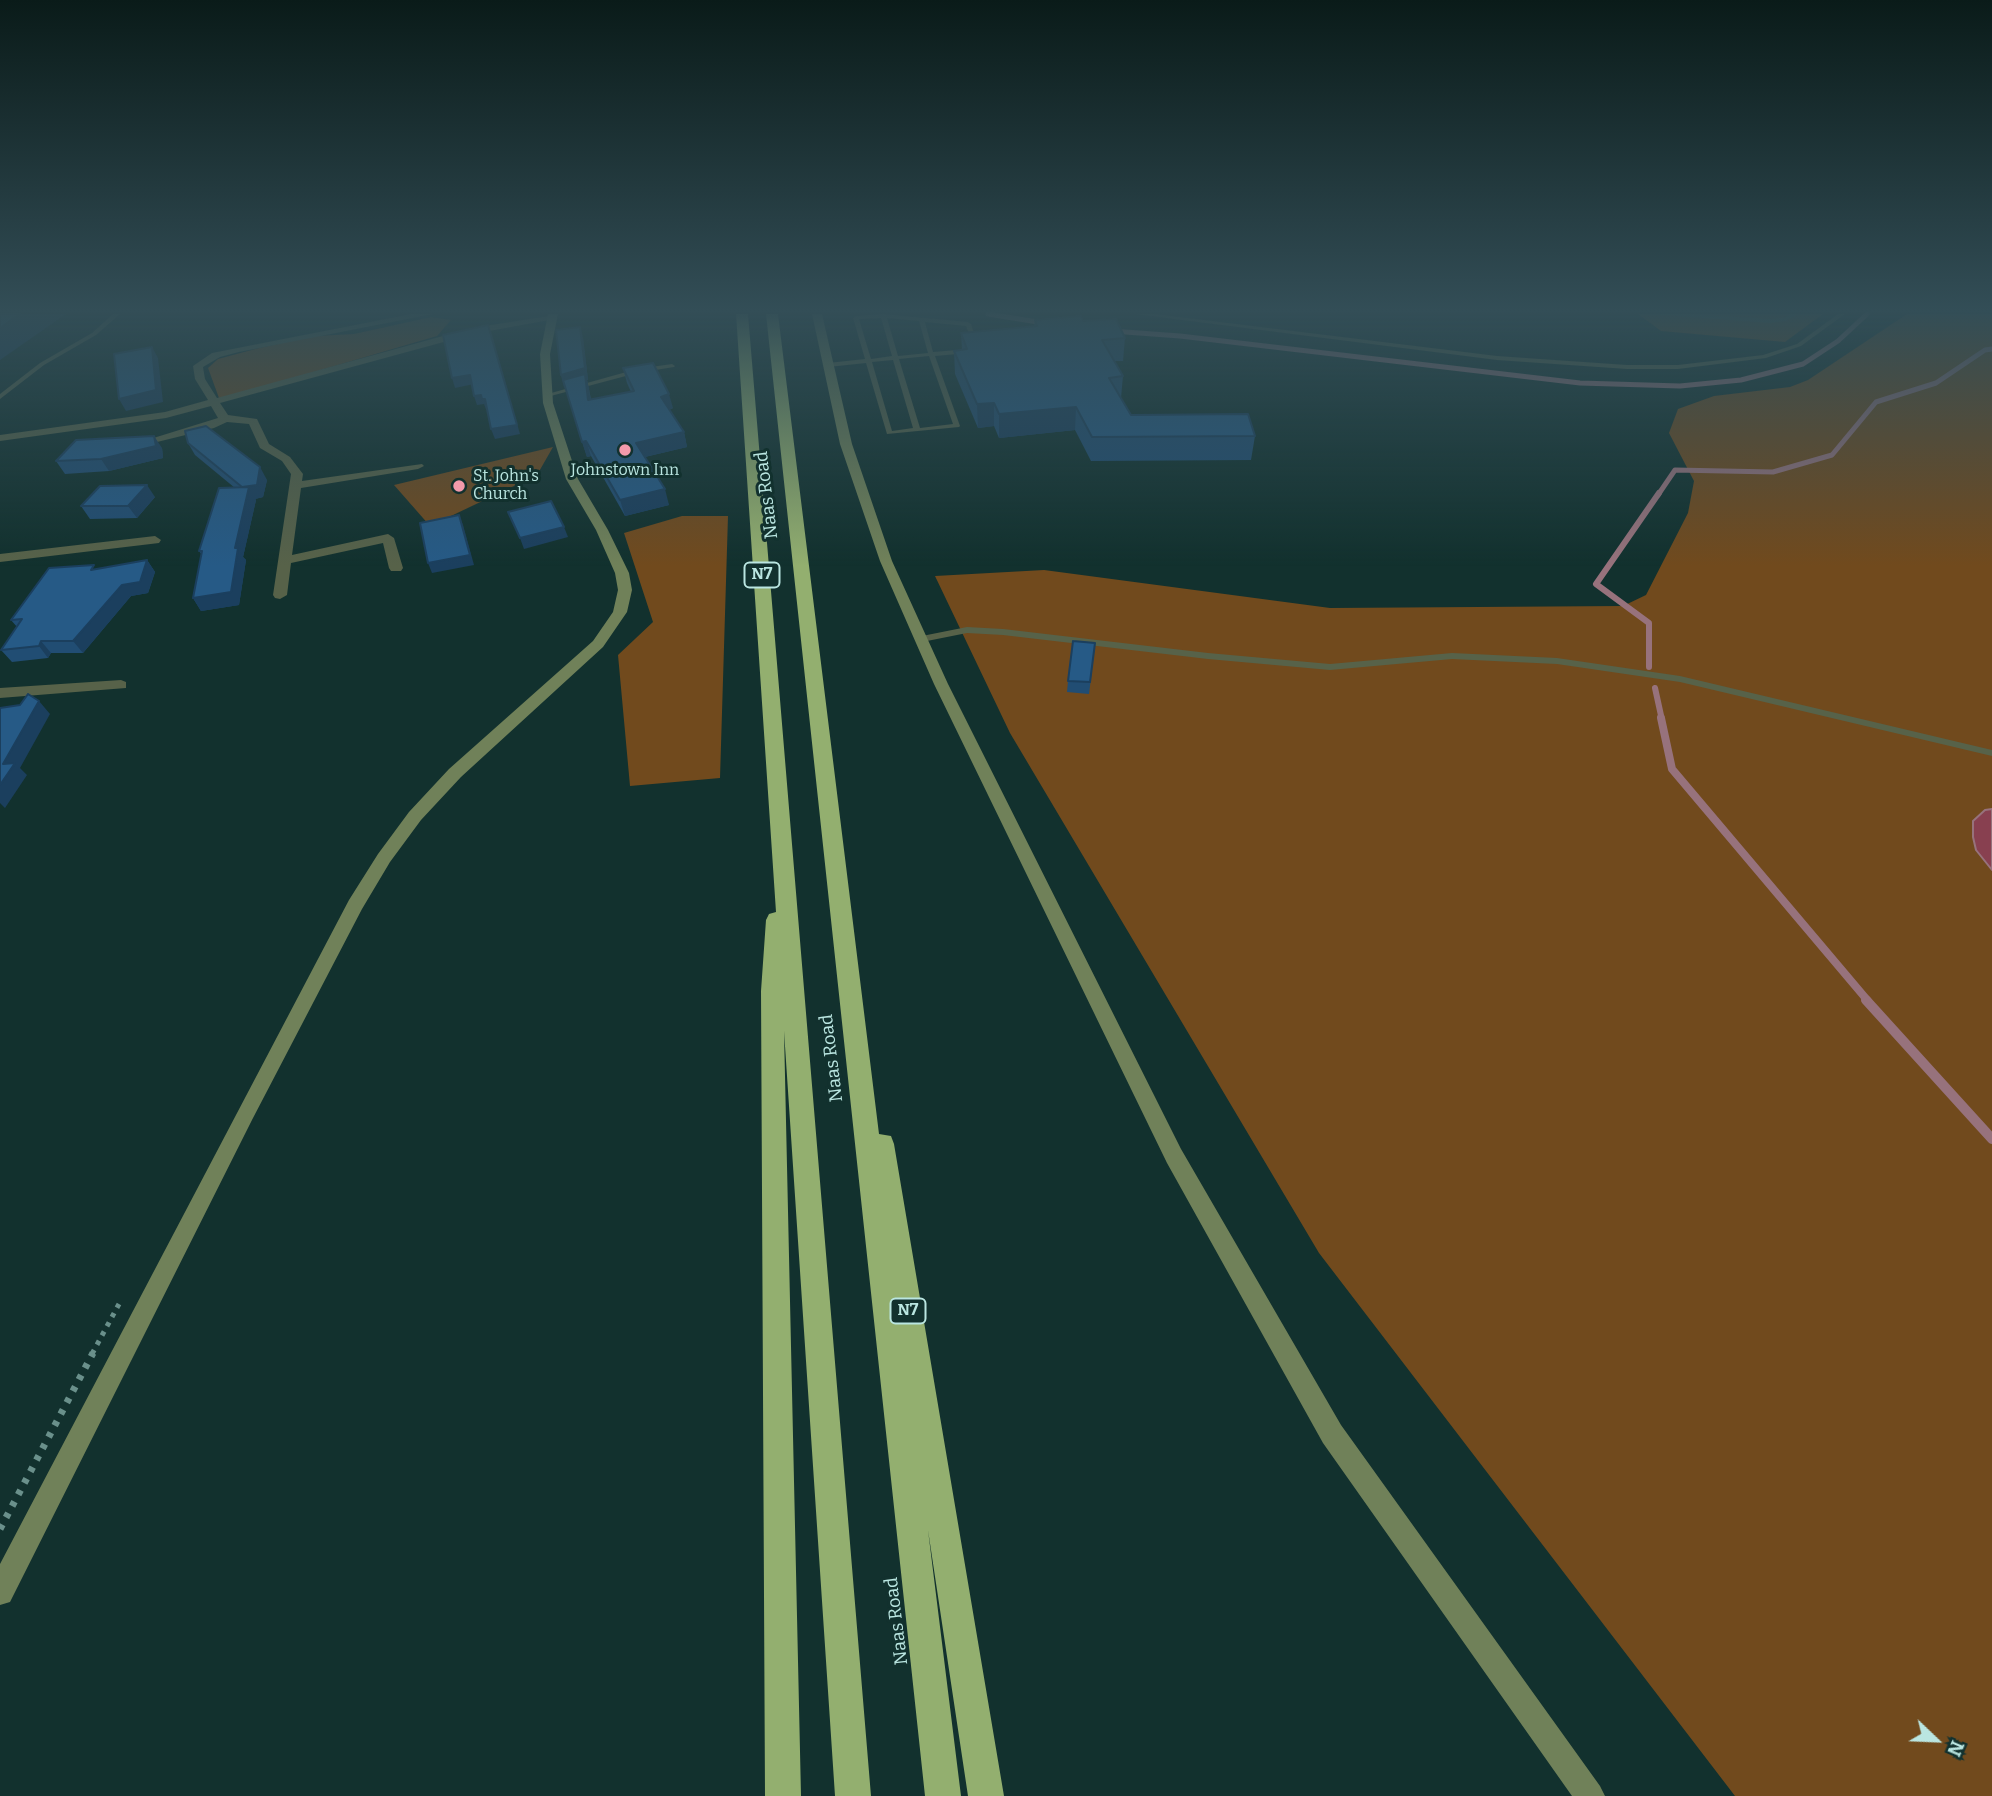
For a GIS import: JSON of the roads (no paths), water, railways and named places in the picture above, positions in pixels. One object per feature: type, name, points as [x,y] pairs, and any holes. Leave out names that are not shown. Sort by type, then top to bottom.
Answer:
[{"type":"highway","name":"Naas Road","points":[[748,398],[853,1796]]},
{"type":"highway","name":"Naas Road","points":[[782,398],[943,1796]]},
{"type":"highway","name":"N7","points":[[832,827],[986,1796]]},
{"type":"highway","name":"N7","points":[[782,837],[772,990],[783,1796]]},
{"type":"street","points":[[211,398],[226,418]]},
{"type":"street","points":[[0,438],[118,423],[236,398]]},
{"type":"street","points":[[0,1592],[246,1112],[355,905],[384,858],[415,816],[454,773],[598,645],[620,612],[625,590],[622,573],[602,530],[572,479],[548,398]]},
{"type":"street","points":[[835,398],[846,444],[887,561],[941,684],[1174,1156],[1332,1434],[1590,1796]]},
{"type":"street","points":[[153,440],[210,426],[226,418],[253,421],[264,446],[293,466],[298,485],[280,595]]},
{"type":"street","points":[[298,485],[418,466]]},
{"type":"street","points":[[285,560],[388,538],[396,568]]},
{"type":"street","points":[[0,558],[155,540]]},
{"type":"street","points":[[0,693],[121,685]]},
{"type":"lane","points":[[878,398],[889,433],[957,426],[947,398]]},
{"type":"lane","points":[[908,398],[917,430]]},
{"type":"lane","points":[[922,639],[967,631],[1003,632],[1330,667],[1452,656],[1557,661],[1680,679],[1992,753]]},
{"type":"waterway","points":[[1658,495],[1675,470],[1773,472],[1832,455],[1876,402],[1889,398]]},
{"type":"waterway","points":[[1649,667],[1649,623],[1596,584],[1659,493]]},
{"type":"waterway","points":[[1655,688],[1662,720]]},
{"type":"waterway","points":[[1661,718],[1672,769],[1868,1001]]},
{"type":"waterway","points":[[1866,1000],[1992,1139]]},
{"type":"place","name":"Johnstown Inn","points":[[625,450]]},
{"type":"place","name":"St. John's Church","points":[[459,486]]}]
